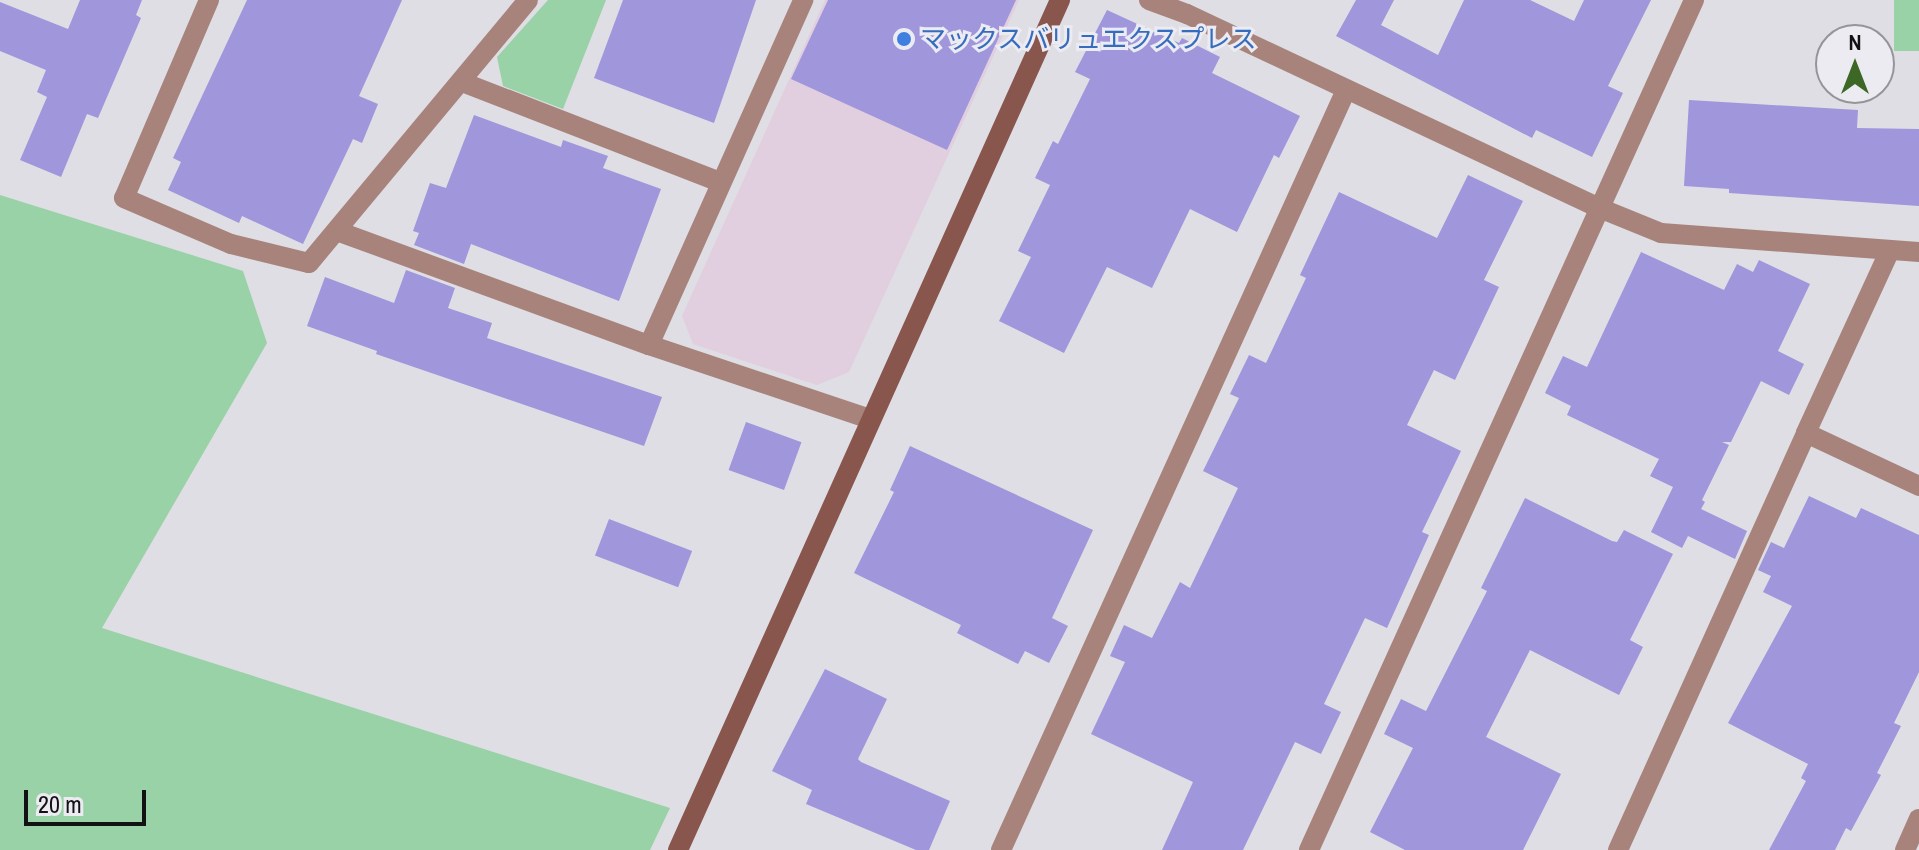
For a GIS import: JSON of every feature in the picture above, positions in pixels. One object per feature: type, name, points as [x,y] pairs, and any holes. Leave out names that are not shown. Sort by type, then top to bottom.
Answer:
[{"type":"street","points":[[209,0],[124,198],[231,244],[309,263],[528,0]]},
{"type":"street","points":[[649,345],[803,0]]},
{"type":"street","points":[[678,850],[1060,0]]},
{"type":"street","points":[[1149,0],[1187,14],[1597,207],[1661,233],[1919,252]]},
{"type":"street","points":[[1309,850],[1597,207],[1694,0]]},
{"type":"street","points":[[462,82],[720,182]]},
{"type":"street","points":[[1001,850],[1346,90]]},
{"type":"street","points":[[337,231],[649,345],[870,419]]},
{"type":"street","points":[[1618,850],[1890,250]]},
{"type":"street","points":[[1806,433],[1919,486]]},
{"type":"street","points":[[1905,850],[1919,819]]},
{"type":"shaded area","points":[[825,0],[1019,0],[849,372],[817,385],[693,344],[682,316]]},
{"type":"green space","points":[[548,0],[606,0],[563,109],[503,86],[497,57]]},
{"type":"green space","points":[[1894,0],[1919,0],[1919,51],[1895,51]]},
{"type":"green space","points":[[0,195],[243,271],[267,343],[102,628],[670,808],[650,850],[0,850]]},
{"type":"building","points":[[80,0],[142,0],[136,15],[141,18],[98,118],[87,114],[61,177],[20,160],[47,97],[37,92],[46,70],[0,51],[0,2],[68,29]]},
{"type":"building","points":[[247,0],[402,0],[359,96],[378,104],[362,143],[353,139],[303,244],[242,216],[239,223],[168,190],[181,162],[173,158]]},
{"type":"building","points":[[623,0],[756,0],[714,123],[594,78]]},
{"type":"building","name":"マックスバリュエクスプレス","points":[[828,0],[1016,0],[947,150],[791,79]]},
{"type":"building","points":[[1356,0],[1394,0],[1381,25],[1438,55],[1464,0],[1530,0],[1574,21],[1584,0],[1651,0],[1608,86],[1623,93],[1592,157],[1536,130],[1532,138],[1336,36]]},
{"type":"building","points":[[1107,10],[1179,43],[1182,38],[1220,57],[1212,73],[1300,116],[1279,158],[1274,155],[1237,232],[1190,209],[1152,288],[1107,267],[1064,353],[999,321],[1031,257],[1018,251],[1050,185],[1035,178],[1053,141],[1058,144],[1090,79],[1075,72]]},
{"type":"building","points":[[1689,100],[1858,110],[1857,128],[1919,129],[1919,206],[1729,193],[1729,189],[1684,186]]},
{"type":"building","points":[[474,115],[561,147],[563,140],[608,156],[603,168],[661,189],[619,301],[471,244],[464,264],[414,245],[419,233],[413,231],[430,183],[446,188]]},
{"type":"building","points":[[1468,175],[1523,201],[1484,280],[1499,287],[1455,380],[1434,370],[1407,425],[1461,451],[1422,532],[1429,535],[1387,628],[1365,618],[1324,704],[1341,712],[1321,754],[1295,742],[1243,850],[1162,850],[1193,782],[1091,734],[1125,662],[1110,656],[1124,625],[1152,638],[1180,582],[1190,588],[1238,488],[1203,471],[1239,398],[1230,394],[1249,355],[1266,363],[1306,278],[1300,275],[1339,192],[1437,238]]},
{"type":"building","points":[[1641,252],[1724,290],[1737,264],[1753,272],[1759,260],[1810,284],[1778,351],[1804,364],[1789,395],[1761,381],[1731,442],[1722,442],[1729,445],[1702,500],[1705,502],[1701,509],[1747,531],[1735,559],[1688,536],[1682,548],[1651,532],[1673,487],[1650,476],[1659,459],[1567,415],[1571,406],[1545,393],[1563,356],[1587,367]]},
{"type":"building","points":[[406,270],[455,288],[448,308],[492,323],[487,338],[662,397],[644,446],[376,354],[377,351],[307,326],[325,277],[394,303]]},
{"type":"building","points":[[746,422],[801,442],[784,490],[729,470]]},
{"type":"building","points":[[910,446],[1093,530],[1052,618],[1068,626],[1049,663],[1025,651],[1018,664],[957,633],[961,625],[854,573],[894,492],[890,490]]},
{"type":"building","points":[[1809,496],[1856,518],[1861,508],[1919,535],[1919,672],[1894,723],[1901,726],[1877,773],[1881,775],[1851,831],[1846,828],[1835,850],[1769,850],[1806,781],[1801,778],[1808,764],[1728,723],[1792,606],[1763,592],[1771,576],[1758,570],[1771,542],[1784,548]]},
{"type":"building","points":[[1525,498],[1612,541],[1617,542],[1624,530],[1673,554],[1630,640],[1643,647],[1619,695],[1530,650],[1486,737],[1561,774],[1523,850],[1405,850],[1370,832],[1413,748],[1384,734],[1401,699],[1426,711],[1487,591],[1481,588]]},
{"type":"building","points":[[609,519],[692,551],[678,587],[595,555]]},
{"type":"building","points":[[825,669],[887,699],[858,759],[950,801],[929,850],[916,850],[806,804],[812,790],[772,771]]},
{"type":"place","name":"マックスバリュエクスプレス","points":[[904,39]]}]
